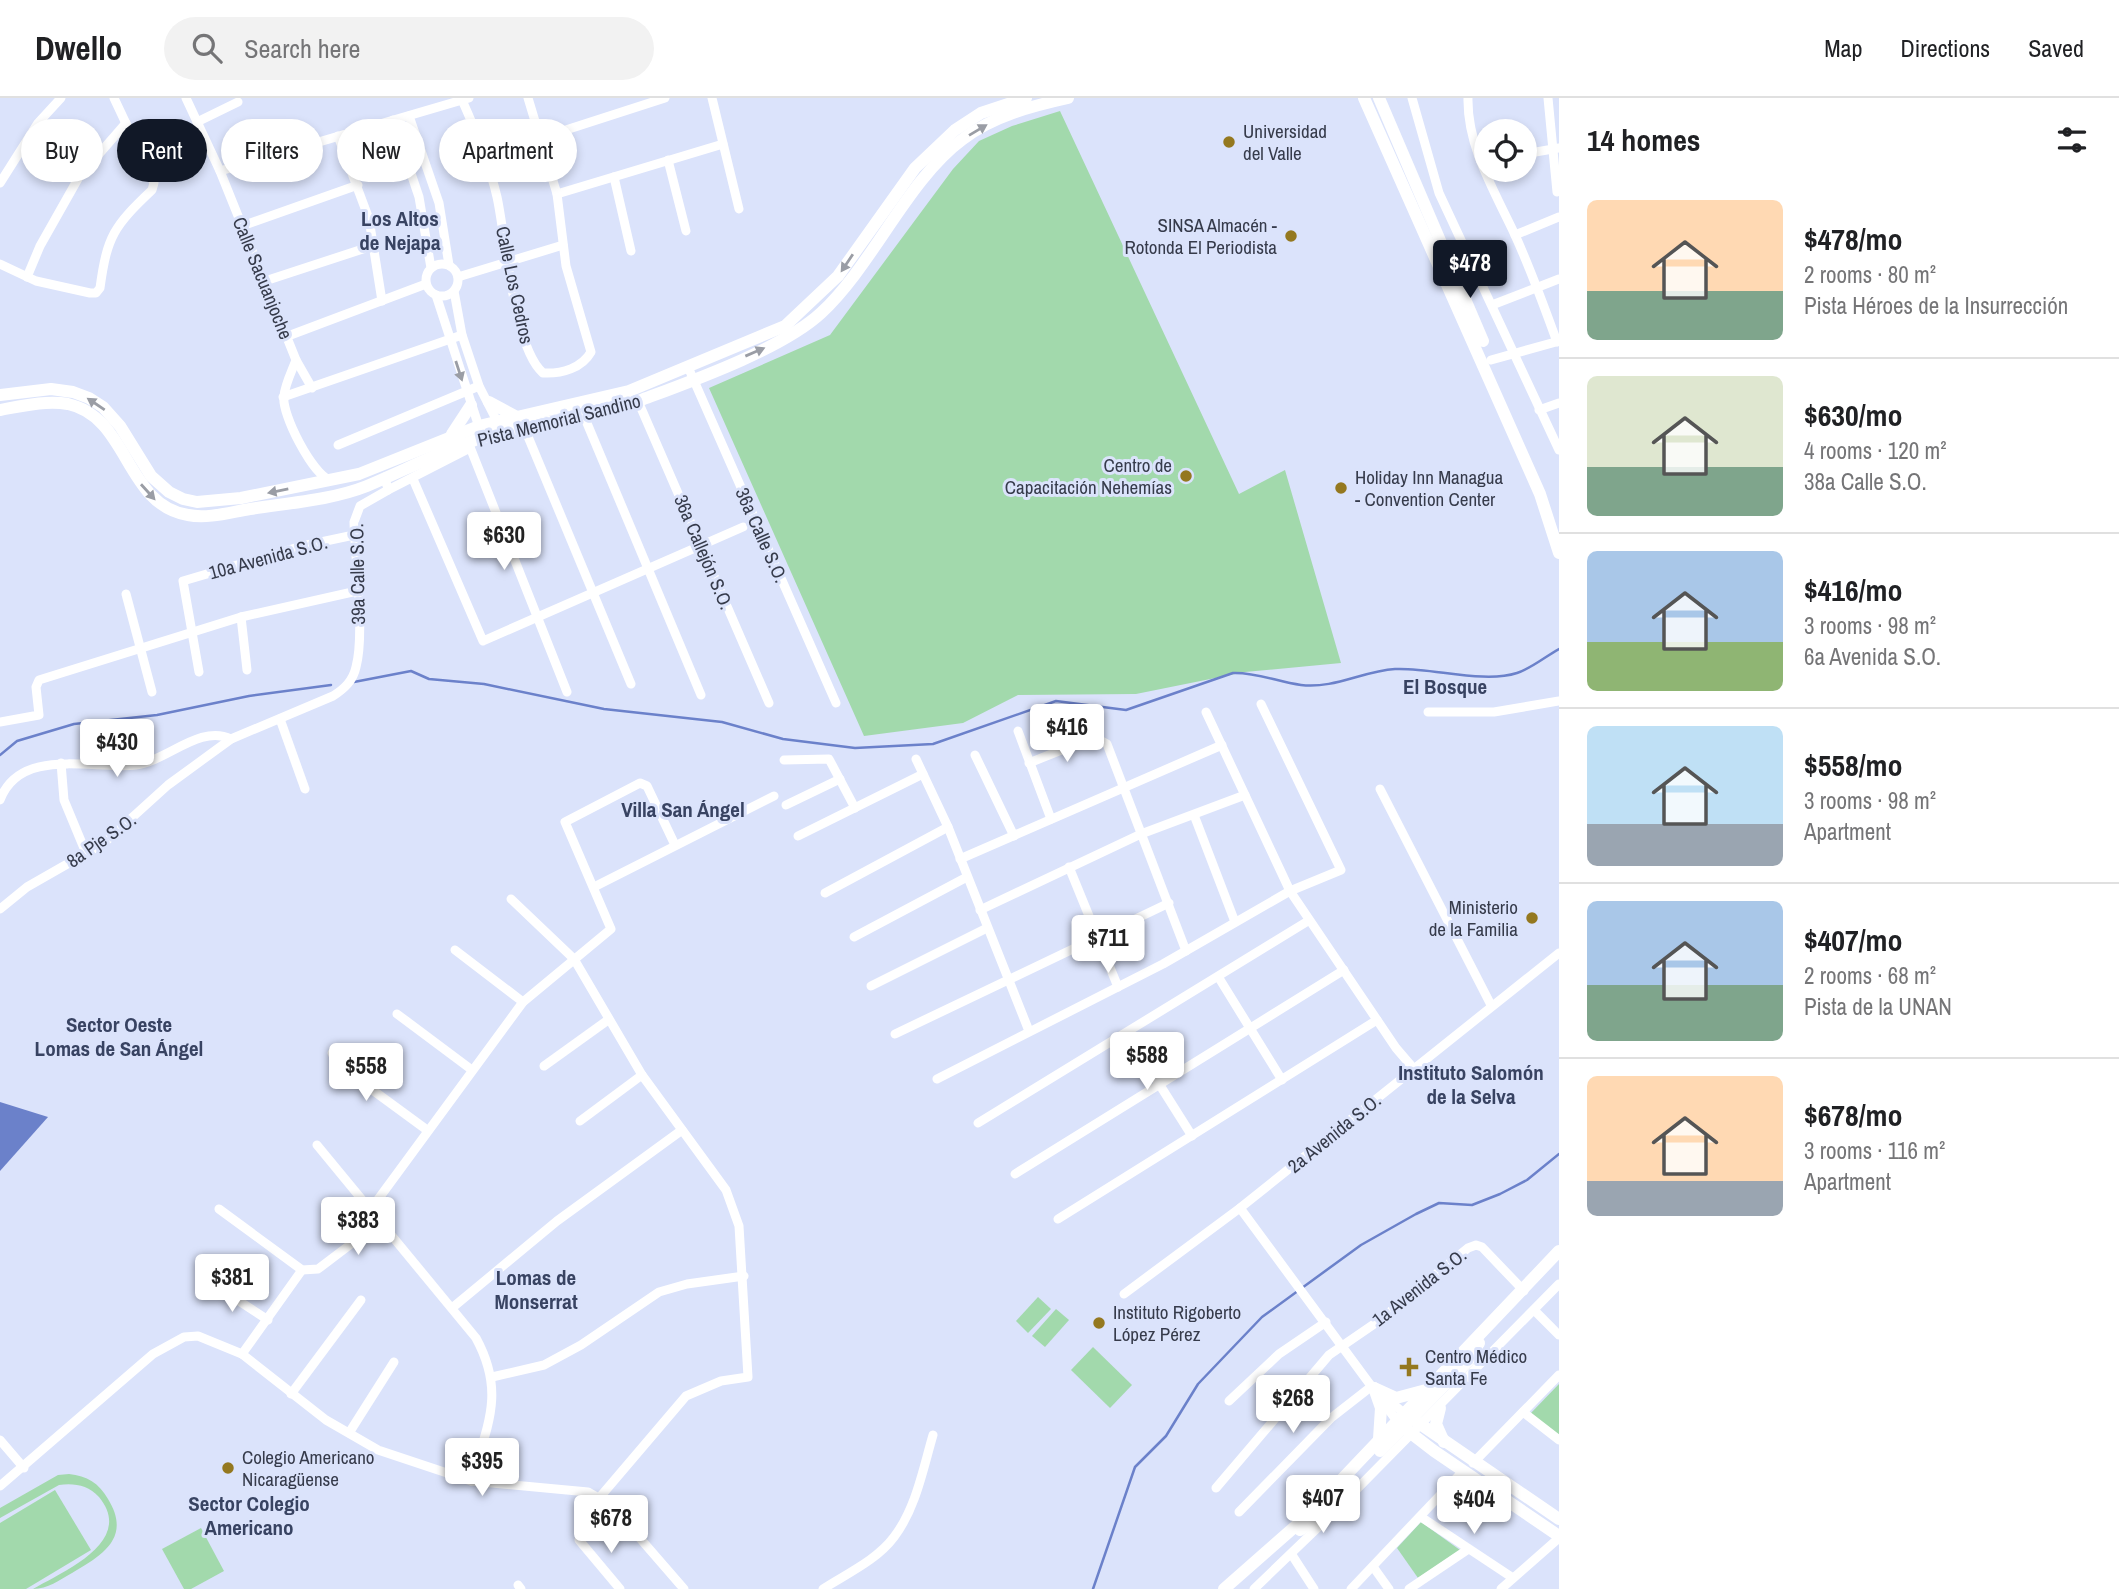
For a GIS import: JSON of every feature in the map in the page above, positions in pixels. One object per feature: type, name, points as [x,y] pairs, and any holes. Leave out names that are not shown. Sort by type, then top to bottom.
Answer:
[{"type":"main road","name":"Pista Memorial Sandino","points":[[499,426],[524,427],[584,416],[639,401],[785,326],[838,276],[915,169],[955,130],[981,113],[1026,98]]},
{"type":"main road","name":"Pista Memorial Sandino","points":[[0,395],[51,389],[73,392],[89,398],[103,407],[120,426],[151,476],[169,492],[183,499],[214,501],[333,481],[359,474],[452,434],[481,432],[516,416],[629,391],[690,373],[792,336],[806,326],[845,287],[921,185],[962,139],[986,124],[1068,98]]},
{"type":"main road","points":[[1364,98],[1540,494],[1559,553]]},
{"type":"main road","points":[[1379,98],[1546,486],[1559,526]]},
{"type":"main road","points":[[877,242],[878,235],[890,218],[887,208],[898,205],[921,185]]},
{"type":"main road","points":[[452,434],[469,399]]},
{"type":"main road","points":[[489,402],[516,416]]},
{"type":"main road","name":"Pista Memorial Sandino","points":[[0,410],[44,403],[69,404],[84,410],[108,430],[142,487],[154,500],[188,515],[214,514],[342,492],[469,445],[481,432]]},
{"type":"main road","points":[[385,477],[386,469],[404,460],[413,451]]},
{"type":"main road","points":[[1307,1516],[1378,1441],[1409,1424],[1429,1389],[1559,1251]]},
{"type":"main road","points":[[1224,1589],[1332,1497],[1409,1424],[1468,1361],[1487,1329]]},
{"type":"main road","points":[[1373,1387],[1396,1398],[1429,1389]]},
{"type":"main road","points":[[1373,1387],[1381,1408],[1378,1441]]},
{"type":"main road","points":[[1440,1408],[1436,1424],[1446,1445]]},
{"type":"main road","points":[[1409,1424],[1446,1445],[1468,1467],[1559,1519]]},
{"type":"main road","points":[[1409,1424],[1559,1537]]},
{"type":"main road","points":[[1278,1542],[1350,1497]]},
{"type":"street","points":[[0,183],[38,123],[61,98]]},
{"type":"street","points":[[114,98],[124,119]]},
{"type":"street","name":"Calle Sacuanjoche","points":[[186,98],[196,119]]},
{"type":"street","points":[[528,98],[535,119]]},
{"type":"street","points":[[577,126],[665,98]]},
{"type":"street","points":[[712,98],[739,209]]},
{"type":"street","points":[[1412,98],[1439,193],[1559,450]]},
{"type":"street","points":[[1468,98],[1468,116],[1474,134]]},
{"type":"street","points":[[1548,98],[1556,149],[1557,192]]},
{"type":"street","points":[[397,119],[465,99]]},
{"type":"street","name":"Calle Los Cedros","points":[[465,99],[498,199],[506,262],[530,355],[543,373],[569,370],[586,361],[591,352],[563,245]]},
{"type":"street","points":[[203,119],[238,102]]},
{"type":"street","points":[[409,116],[439,203],[449,265],[458,277]]},
{"type":"street","points":[[27,277],[40,246],[79,177],[117,133]]},
{"type":"street","points":[[220,172],[337,136]]},
{"type":"street","name":"Calle Sacuanjoche","points":[[207,144],[296,359],[283,397]]},
{"type":"street","points":[[558,194],[723,144]]},
{"type":"street","points":[[1537,152],[1556,149]]},
{"type":"street","points":[[668,160],[686,231]]},
{"type":"street","points":[[614,177],[631,251]]},
{"type":"street","points":[[0,264],[27,277],[96,293],[100,288],[107,245],[116,227],[152,190],[154,182]]},
{"type":"street","points":[[357,182],[375,245],[382,301]]},
{"type":"street","points":[[414,182],[431,268],[426,285]]},
{"type":"street","points":[[458,277],[563,245],[554,182]]},
{"type":"street","points":[[1491,360],[1558,341],[1493,182]]},
{"type":"street","points":[[242,226],[358,185]]},
{"type":"street","points":[[1515,234],[1559,216]]},
{"type":"street","points":[[265,281],[375,245]]},
{"type":"street","points":[[431,268],[439,264],[449,265]]},
{"type":"street","points":[[458,277],[454,291],[462,335],[480,386],[499,426]]},
{"type":"street","points":[[1465,301],[1489,301],[1538,288],[1559,279]]},
{"type":"street","points":[[288,336],[426,285]]},
{"type":"street","points":[[426,285],[436,295],[481,432]]},
{"type":"street","points":[[436,295],[445,296],[454,291]]},
{"type":"street","points":[[333,481],[324,478],[309,462],[283,397],[462,335]]},
{"type":"street","points":[[296,359],[312,387]]},
{"type":"street","name":"36a Calle S.O.","points":[[690,373],[836,703]]},
{"type":"street","points":[[338,445],[469,399],[480,386]]},
{"type":"street","name":"36a Callejón S.O.","points":[[639,401],[769,703]]},
{"type":"street","points":[[1539,410],[1559,403]]},
{"type":"street","points":[[584,416],[701,695]]},
{"type":"street","points":[[524,427],[631,684]]},
{"type":"street","points":[[469,445],[567,692]]},
{"type":"street","name":"39a Calle S.O.","points":[[280,719],[333,696],[348,685],[356,668],[354,522],[360,506],[413,479],[469,445]]},
{"type":"street","points":[[303,486],[309,462]]},
{"type":"street","points":[[385,477],[388,490]]},
{"type":"street","points":[[413,479],[483,641],[539,619],[743,527]]},
{"type":"street","name":"10a Avenida S.O.","points":[[193,632],[183,581],[302,546],[354,535]]},
{"type":"street","points":[[0,722],[37,717],[41,711],[36,687],[38,680],[241,617],[357,592]]},
{"type":"street","points":[[125,593],[152,692]]},
{"type":"street","points":[[241,617],[247,670]]},
{"type":"street","points":[[193,632],[200,672]]},
{"type":"street","points":[[1428,712],[1494,712],[1559,701]]},
{"type":"street","points":[[937,1079],[1186,951],[1290,891],[1341,870],[1261,704]]},
{"type":"street","points":[[1206,712],[1290,891],[1308,921],[1414,1069]]},
{"type":"street","points":[[0,800],[5,786],[13,778],[61,763],[136,765],[202,737],[220,734],[231,739],[280,719],[305,789]]},
{"type":"street","points":[[1018,732],[1051,819]]},
{"type":"street","points":[[1029,763],[1094,737],[1101,738],[1107,744],[1186,951]]},
{"type":"street","name":"8a Pje S.O.","points":[[0,909],[27,887],[103,843],[168,785],[231,739]]},
{"type":"street","points":[[960,859],[1222,745]]},
{"type":"street","points":[[975,755],[1014,836]]},
{"type":"street","points":[[784,760],[829,759],[855,808]]},
{"type":"street","points":[[916,759],[948,827],[1029,1031]]},
{"type":"street","points":[[61,763],[64,800],[86,853]]},
{"type":"street","points":[[798,836],[923,774]]},
{"type":"street","points":[[786,805],[840,779]]},
{"type":"street","points":[[371,1209],[523,1002],[613,926],[565,822],[637,784],[647,786],[676,845]]},
{"type":"street","points":[[1380,789],[1491,1005]]},
{"type":"street","points":[[980,909],[1141,834],[1245,795]]},
{"type":"street","points":[[594,887],[774,796]]},
{"type":"street","points":[[1194,816],[1235,922]]},
{"type":"street","points":[[825,893],[948,827]]},
{"type":"street","points":[[1069,867],[1118,987]]},
{"type":"street","points":[[854,937],[967,877]]},
{"type":"street","points":[[510,899],[574,959],[642,1075],[726,1190],[734,1208],[744,1276],[748,1377],[721,1381],[686,1396],[600,1497]]},
{"type":"street","points":[[895,1034],[1169,903]]},
{"type":"street","points":[[978,1123],[1219,978],[1308,921]]},
{"type":"street","points":[[871,986],[987,928]]},
{"type":"street","points":[[455,950],[523,1002]]},
{"type":"street","name":"2a Avenida S.O.","points":[[1124,1294],[1240,1208],[1491,1005],[1559,954]]},
{"type":"street","points":[[1015,1174],[1344,970]]},
{"type":"street","points":[[1219,978],[1282,1080]]},
{"type":"street","points":[[397,1014],[472,1070]]},
{"type":"street","points":[[544,1066],[608,1020]]},
{"type":"street","points":[[1058,1219],[1377,1020]]},
{"type":"street","points":[[1127,1033],[1192,1136]]},
{"type":"street","points":[[332,1053],[337,1064],[427,1130]]},
{"type":"street","points":[[580,1121],[642,1075]]},
{"type":"street","points":[[452,1308],[557,1221],[682,1130]]},
{"type":"street","points":[[317,1145],[475,1338],[492,1377],[493,1400],[471,1481]]},
{"type":"street","points":[[1240,1208],[1373,1387],[1409,1424]]},
{"type":"street","points":[[219,1209],[302,1269],[318,1269],[380,1222]]},
{"type":"street","name":"1a Avenida S.O.","points":[[1343,1345],[1476,1245],[1482,1247],[1524,1291]]},
{"type":"street","points":[[242,1354],[302,1269]]},
{"type":"street","points":[[492,1377],[544,1365],[581,1345],[659,1292],[687,1284],[744,1276]]},
{"type":"street","points":[[213,1284],[268,1320]]},
{"type":"street","points":[[1254,1589],[1350,1497],[1409,1424],[1440,1408],[1559,1284]]},
{"type":"street","points":[[291,1394],[361,1300]]},
{"type":"street","points":[[1534,1310],[1559,1335]]},
{"type":"street","points":[[1229,1401],[1279,1354],[1325,1322]]},
{"type":"street","points":[[0,1486],[24,1468],[98,1400],[168,1345],[184,1337],[198,1336],[242,1354],[291,1394],[378,1450],[471,1481],[588,1492],[600,1497],[612,1506],[684,1589]]},
{"type":"street","points":[[1216,1488],[1293,1395],[1329,1355],[1343,1345]]},
{"type":"street","points":[[349,1433],[394,1362]]},
{"type":"street","points":[[1351,1589],[1559,1375]]},
{"type":"street","points":[[1239,1511],[1331,1418],[1373,1387]]},
{"type":"street","points":[[1522,1412],[1559,1440]]},
{"type":"street","points":[[823,1589],[871,1558],[894,1538],[916,1496],[933,1434]]},
{"type":"street","points":[[0,1440],[24,1468]]},
{"type":"street","points":[[1421,1517],[1513,1578]]},
{"type":"street","points":[[1501,1589],[1559,1537]]},
{"type":"street","points":[[579,1541],[620,1589]]},
{"type":"street","points":[[1409,1589],[1467,1550]]},
{"type":"street","points":[[1292,1555],[1314,1589]]},
{"type":"street","points":[[1374,1567],[1389,1589]]},
{"type":"green space","points":[[1060,111],[1239,494],[1285,470],[1341,663],[1245,672],[1136,694],[1018,695],[963,723],[864,736],[709,388],[830,335],[953,169],[979,141],[1012,126]]},
{"type":"green space","points":[[1038,1297],[1051,1309],[1028,1333],[1016,1321]]},
{"type":"green space","points":[[1056,1309],[1069,1320],[1045,1347],[1032,1336]]},
{"type":"green space","points":[[1093,1347],[1132,1385],[1110,1408],[1071,1370]]},
{"type":"green space","points":[[1559,1384],[1559,1435],[1530,1414]]},
{"type":"green space","points":[[69,1474],[92,1481],[101,1489],[115,1513],[115,1535],[103,1552],[94,1559],[53,1584],[33,1589],[91,1554],[108,1528],[108,1513],[95,1493],[85,1487],[70,1484],[59,1485],[0,1518],[0,1508],[58,1475]]},
{"type":"green space","points":[[55,1490],[91,1550],[26,1589],[0,1589],[0,1523]]},
{"type":"green space","points":[[1421,1522],[1460,1550],[1418,1578],[1397,1548]]},
{"type":"green space","points":[[201,1528],[224,1571],[191,1589],[184,1589],[162,1549]]},
{"type":"water","points":[[0,1102],[48,1117],[0,1171]]},
{"type":"waterway","points":[[354,682],[411,671],[429,679],[484,684],[604,709],[722,722],[783,739],[855,748],[933,744],[1056,701],[1126,710],[1233,673],[1313,686],[1395,669],[1503,676],[1523,671],[1559,649]]},
{"type":"waterway","points":[[0,755],[17,741],[74,724],[157,715],[249,696],[331,685]]},
{"type":"waterway","points":[[1093,1589],[1135,1467],[1166,1436],[1198,1384],[1262,1317],[1361,1245],[1416,1214],[1439,1203],[1472,1205],[1500,1194],[1527,1180],[1559,1154]]},
{"type":"place","name":"Universidad del Valle","points":[[1229,142]]},
{"type":"place","name":"SINSA Almacén - Rotonda El Periodista","points":[[1291,236]]},
{"type":"place","name":"Centro de Capacitación Nehemías","points":[[1186,476]]},
{"type":"place","name":"Holiday Inn Managua - Convention Center","points":[[1341,488]]},
{"type":"place","name":"Ministerio de la Familia","points":[[1532,918]]},
{"type":"place","name":"Instituto Rigoberto López Pérez","points":[[1099,1323]]},
{"type":"place","name":"Centro Médico Santa Fe","points":[[1409,1367]]},
{"type":"place","name":"Colegio Americano Nicaragüense","points":[[228,1468]]},
{"type":"district","name":"Los Altos de Nejapa","points":[[400,231]]},
{"type":"district","name":"El Bosque","points":[[1445,687]]},
{"type":"district","name":"Villa San Ángel","points":[[683,810]]},
{"type":"district","name":"Sector Oeste Lomas de San Ángel","points":[[119,1037]]},
{"type":"district","name":"Instituto Salomón de la Selva","points":[[1471,1085]]},
{"type":"district","name":"Lomas de Monserrat","points":[[536,1290]]},
{"type":"district","name":"Sector Colegio Americano","points":[[249,1516]]}]
